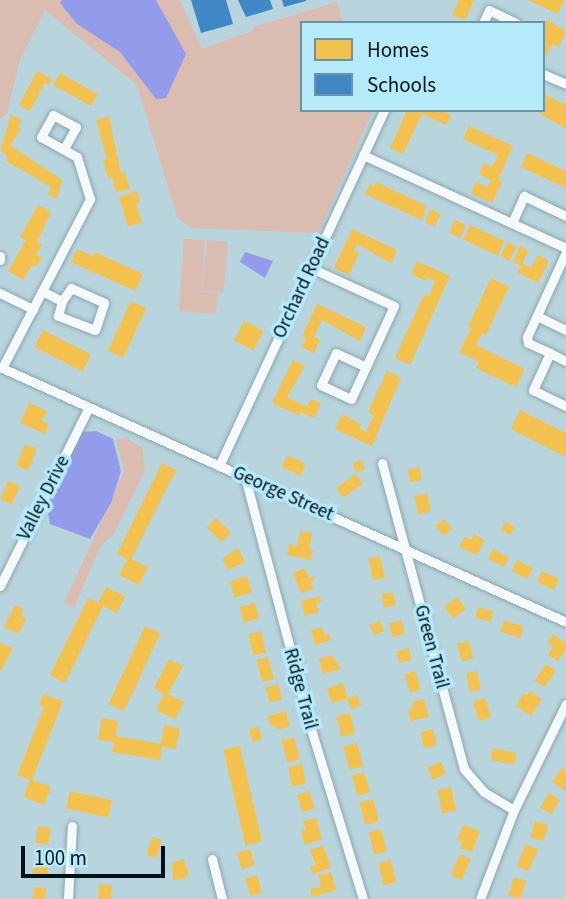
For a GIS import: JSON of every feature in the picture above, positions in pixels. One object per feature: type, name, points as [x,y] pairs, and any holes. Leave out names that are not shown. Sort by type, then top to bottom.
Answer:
[{"type":"street","points":[[484,21],[489,10],[512,21]]},
{"type":"street","points":[[545,75],[566,84]]},
{"type":"street","name":"Orchard Road","points":[[219,466],[383,112]]},
{"type":"street","points":[[1,368],[90,199],[77,157],[64,149]]},
{"type":"street","points":[[363,155],[566,250],[527,337],[528,343],[566,361]]},
{"type":"street","points":[[512,223],[524,197],[566,216]]},
{"type":"street","points":[[311,268],[394,306],[366,367],[351,399],[321,385],[336,353],[366,367]]},
{"type":"street","points":[[71,288],[104,303],[95,330],[58,316],[62,301],[71,288]]},
{"type":"street","points":[[42,291],[62,301]]},
{"type":"street","points":[[0,293],[33,309]]},
{"type":"street","points":[[537,316],[566,330]]},
{"type":"street","points":[[550,353],[533,390],[566,405]]},
{"type":"street","name":"George Street","points":[[1,368],[566,622]]},
{"type":"street","name":"Valley Drive","points":[[0,586],[88,409]]},
{"type":"street","name":"Green Trail","points":[[382,463],[464,769],[484,792],[514,810]]},
{"type":"street","name":"Ridge Trail","points":[[245,477],[311,729],[363,899]]},
{"type":"street","points":[[481,899],[514,810],[566,704]]},
{"type":"street","points":[[68,899],[72,826]]},
{"type":"street","points":[[212,859],[222,899]]},
{"type":"shaded area","points":[[0,0],[180,0],[202,49],[252,31],[253,27],[337,2],[342,21],[300,21],[300,112],[372,112],[318,233],[190,228],[177,217],[137,85],[45,10],[20,60],[7,113],[0,119]]},
{"type":"shaded area","points":[[184,239],[205,240],[202,291],[190,291],[218,293],[216,314],[179,311]]},
{"type":"shaded area","points":[[207,240],[228,242],[223,293],[203,291]]},
{"type":"shaded area","points":[[126,438],[142,447],[145,471],[114,534],[100,547],[74,608],[64,603],[124,471],[116,440]]},
{"type":"water","points":[[62,0],[156,0],[186,54],[166,98],[156,99],[120,52],[77,24],[60,3]]},
{"type":"water","points":[[245,252],[273,261],[265,278],[240,262]]},
{"type":"water","points":[[96,431],[113,439],[121,471],[111,503],[90,539],[50,524],[47,507],[82,432]]},
{"type":"building: Homes","points":[[459,0],[474,0],[465,20],[452,15]]},
{"type":"building: Homes","points":[[528,0],[564,0],[558,14]]},
{"type":"building: Homes","points":[[547,20],[566,31],[559,47],[552,44],[546,57],[545,47]]},
{"type":"building: Homes","points":[[37,71],[52,79],[49,85],[45,83],[30,111],[19,105]]},
{"type":"building: Homes","points":[[60,73],[98,94],[91,106],[53,85]]},
{"type":"building: Homes","points":[[545,94],[566,105],[566,129],[537,112],[545,112]]},
{"type":"building: Homes","points":[[406,112],[446,112],[451,115],[446,125],[422,114],[403,154],[390,148]]},
{"type":"building: Homes","points":[[11,115],[22,120],[18,127],[21,129],[10,145],[62,180],[57,199],[48,195],[51,187],[6,161],[7,155],[0,151]]},
{"type":"building: Homes","points":[[109,116],[121,173],[125,172],[130,189],[116,192],[112,177],[108,178],[103,160],[107,159],[96,120]]},
{"type":"building: Homes","points":[[469,126],[513,146],[498,180],[502,182],[492,203],[471,193],[476,182],[488,187],[491,180],[479,174],[484,163],[492,167],[498,155],[463,139]]},
{"type":"building: Homes","points":[[527,153],[566,171],[566,188],[521,167]]},
{"type":"building: Homes","points":[[376,182],[427,206],[421,220],[365,194],[370,184],[374,186]]},
{"type":"building: Homes","points":[[137,191],[140,202],[136,204],[142,222],[128,227],[119,197]]},
{"type":"building: Homes","points":[[38,205],[51,212],[37,242],[42,245],[36,254],[42,257],[36,267],[32,265],[23,280],[8,271],[26,240],[20,237]]},
{"type":"building: Homes","points":[[431,209],[441,214],[434,226],[425,221]]},
{"type":"building: Homes","points":[[455,220],[466,225],[460,238],[449,233]]},
{"type":"building: Homes","points":[[470,225],[504,241],[498,256],[463,240]]},
{"type":"building: Homes","points":[[352,229],[397,250],[391,263],[357,244],[354,251],[359,253],[349,275],[334,268]]},
{"type":"building: Homes","points":[[508,242],[517,247],[509,261],[500,256]]},
{"type":"building: Homes","points":[[520,246],[529,251],[522,263],[531,268],[538,255],[549,261],[538,283],[517,272],[521,266],[513,262]]},
{"type":"building: Homes","points":[[77,249],[93,256],[95,252],[143,274],[135,291],[71,262]]},
{"type":"building: Homes","points":[[417,261],[450,276],[410,365],[395,358],[424,294],[429,296],[435,281],[427,277],[426,281],[411,274]]},
{"type":"building: Homes","points":[[491,278],[509,287],[486,335],[482,333],[476,345],[525,369],[516,387],[476,368],[479,362],[459,352]]},
{"type":"building: Homes","points":[[131,301],[146,308],[123,358],[108,351]]},
{"type":"building: Homes","points":[[317,304],[366,327],[360,341],[322,320],[314,337],[320,340],[314,353],[301,347],[306,338],[302,336]]},
{"type":"building: Homes","points":[[244,321],[264,331],[254,351],[234,341]]},
{"type":"building: Homes","points":[[43,330],[91,355],[82,371],[34,347]]},
{"type":"building: Homes","points":[[293,360],[305,366],[287,397],[307,407],[311,399],[321,403],[314,418],[301,412],[300,416],[272,403]]},
{"type":"building: Homes","points":[[387,371],[401,378],[372,446],[335,429],[342,414],[361,424],[359,428],[366,432],[374,415],[368,412]]},
{"type":"building: Homes","points":[[29,403],[47,411],[42,421],[49,424],[45,434],[20,423]]},
{"type":"building: Homes","points":[[520,410],[566,433],[566,457],[511,429]]},
{"type":"building: Homes","points":[[25,444],[37,449],[28,470],[16,465]]},
{"type":"building: Homes","points":[[287,455],[306,464],[301,476],[282,467]]},
{"type":"building: Homes","points":[[362,460],[365,470],[355,472],[352,463]]},
{"type":"building: Homes","points":[[162,463],[176,470],[131,559],[148,567],[139,585],[119,575],[127,559],[117,554]]},
{"type":"building: Homes","points":[[419,467],[422,480],[410,482],[407,470]]},
{"type":"building: Homes","points":[[356,474],[363,484],[343,498],[336,488]]},
{"type":"building: Homes","points":[[8,481],[20,486],[12,504],[0,499]]},
{"type":"building: Homes","points":[[427,493],[431,512],[418,514],[414,496]]},
{"type":"building: Homes","points":[[216,518],[231,533],[222,542],[207,527]]},
{"type":"building: Homes","points":[[444,519],[452,529],[444,536],[435,526]]},
{"type":"building: Homes","points":[[505,522],[515,527],[511,535],[501,530]]},
{"type":"building: Homes","points":[[300,531],[312,533],[309,549],[313,550],[311,560],[287,555],[289,544],[297,546]]},
{"type":"building: Homes","points":[[474,534],[485,540],[477,555],[459,547],[465,536],[471,540]]},
{"type":"building: Homes","points":[[238,548],[245,562],[228,570],[222,559]]},
{"type":"building: Homes","points":[[493,549],[509,557],[504,567],[488,559]]},
{"type":"building: Homes","points":[[380,556],[385,577],[373,580],[368,559]]},
{"type":"building: Homes","points":[[517,560],[533,568],[528,579],[512,571]]},
{"type":"building: Homes","points":[[305,568],[309,578],[314,576],[315,580],[311,582],[313,589],[301,593],[293,573]]},
{"type":"building: Homes","points":[[542,571],[559,579],[554,590],[537,582]]},
{"type":"building: Homes","points":[[247,576],[252,592],[235,598],[230,581]]},
{"type":"building: Homes","points":[[106,587],[125,596],[117,613],[103,606],[65,683],[50,675],[88,598],[98,603]]},
{"type":"building: Homes","points":[[393,592],[396,605],[384,607],[381,595]]},
{"type":"building: Homes","points":[[320,596],[321,602],[316,603],[319,612],[305,616],[301,601]]},
{"type":"building: Homes","points":[[457,597],[466,609],[453,619],[444,607]]},
{"type":"building: Homes","points":[[255,603],[259,618],[244,623],[240,607]]},
{"type":"building: Homes","points":[[15,605],[24,610],[21,616],[26,619],[18,634],[4,627]]},
{"type":"building: Homes","points":[[478,607],[493,611],[491,622],[475,618]]},
{"type":"building: Homes","points":[[401,620],[405,633],[393,637],[389,624]]},
{"type":"building: Homes","points":[[504,620],[524,627],[520,638],[500,631]]},
{"type":"building: Homes","points":[[380,621],[384,631],[374,635],[370,625]]},
{"type":"building: Homes","points":[[145,626],[160,633],[124,711],[109,704]]},
{"type":"building: Homes","points":[[322,627],[331,640],[315,645],[311,630]]},
{"type":"building: Homes","points":[[261,631],[266,652],[253,655],[248,634]]},
{"type":"building: Homes","points":[[553,634],[566,643],[566,649],[558,661],[548,655],[553,647],[548,643]]},
{"type":"building: Homes","points":[[469,641],[473,659],[461,661],[457,644]]},
{"type":"building: Homes","points":[[0,643],[13,648],[0,672]]},
{"type":"building: Homes","points":[[409,648],[412,660],[399,663],[396,651]]},
{"type":"building: Homes","points":[[332,655],[341,669],[323,674],[319,659]]},
{"type":"building: Homes","points":[[268,657],[274,679],[262,682],[256,660]]},
{"type":"building: Homes","points":[[169,659],[183,666],[168,694],[184,702],[175,719],[156,710],[164,694],[154,688]]},
{"type":"building: Homes","points":[[546,664],[556,671],[544,687],[535,680]]},
{"type":"building: Homes","points":[[415,671],[421,689],[410,692],[405,674]]},
{"type":"building: Homes","points":[[477,671],[481,690],[470,692],[466,673]]},
{"type":"building: Homes","points":[[343,683],[348,698],[332,703],[327,688]]},
{"type":"building: Homes","points":[[278,684],[282,699],[270,703],[265,687]]},
{"type":"building: Homes","points":[[530,691],[542,699],[531,716],[516,706],[524,693],[527,695]]},
{"type":"building: Homes","points":[[43,694],[63,701],[32,780],[51,787],[44,805],[24,797],[30,780],[17,775],[44,707],[39,705]]},
{"type":"building: Homes","points":[[357,695],[361,705],[351,709],[347,699]]},
{"type":"building: Homes","points":[[485,698],[491,717],[479,721],[473,702]]},
{"type":"building: Homes","points":[[424,699],[429,717],[411,721],[408,709],[414,708],[412,702]]},
{"type":"building: Homes","points":[[286,711],[290,726],[277,730],[276,725],[270,726],[268,716]]},
{"type":"building: Homes","points":[[350,713],[355,733],[341,737],[336,716]]},
{"type":"building: Homes","points":[[102,718],[118,721],[116,736],[161,744],[164,725],[180,728],[176,749],[162,747],[160,760],[112,752],[114,742],[98,740]]},
{"type":"building: Homes","points":[[259,727],[262,740],[252,742],[249,729]]},
{"type":"building: Homes","points":[[433,729],[437,746],[424,748],[420,732]]},
{"type":"building: Homes","points":[[294,737],[300,759],[287,763],[281,740]]},
{"type":"building: Homes","points":[[357,743],[363,766],[350,770],[343,747]]},
{"type":"building: Homes","points":[[240,746],[262,841],[245,845],[223,750]]},
{"type":"building: Homes","points":[[493,748],[516,753],[514,765],[491,760]]},
{"type":"building: Homes","points":[[441,762],[446,774],[432,780],[427,768]]},
{"type":"building: Homes","points":[[302,764],[306,784],[292,786],[288,767]]},
{"type":"building: Homes","points":[[562,768],[566,770],[566,791],[552,782]]},
{"type":"building: Homes","points":[[364,772],[370,792],[358,796],[352,776]]},
{"type":"building: Homes","points":[[451,787],[456,810],[442,813],[437,790]]},
{"type":"building: Homes","points":[[70,791],[112,800],[108,818],[66,809]]},
{"type":"building: Homes","points":[[309,791],[315,808],[303,812],[297,795]]},
{"type":"building: Homes","points":[[549,793],[560,800],[551,814],[540,807]]},
{"type":"building: Homes","points":[[373,799],[379,821],[365,825],[359,803]]},
{"type":"building: Homes","points":[[316,818],[322,839],[305,845],[301,830],[306,829],[303,821]]},
{"type":"building: Homes","points":[[535,821],[548,825],[543,841],[530,837]]},
{"type":"building: Homes","points":[[463,825],[480,831],[472,852],[460,848],[462,842],[457,840]]},
{"type":"building: Homes","points":[[38,826],[51,828],[48,845],[35,843]]},
{"type":"building: Homes","points":[[381,829],[387,851],[374,855],[368,832]]},
{"type":"building: Homes","points":[[152,837],[162,840],[156,858],[146,855]]},
{"type":"building: Homes","points":[[526,844],[538,849],[529,871],[517,866]]},
{"type":"building: Homes","points":[[323,845],[331,868],[313,874],[310,867],[316,865],[310,850]]},
{"type":"building: Homes","points":[[250,849],[255,865],[242,869],[237,853]]},
{"type":"building: Homes","points":[[460,854],[471,859],[462,880],[451,875]]},
{"type":"building: Homes","points":[[36,857],[50,860],[46,877],[32,874]]},
{"type":"building: Homes","points":[[184,859],[189,876],[173,881],[172,863]]},
{"type":"building: Homes","points":[[391,860],[396,882],[384,885],[378,863]]},
{"type":"building: Homes","points":[[331,872],[336,890],[312,897],[310,889],[321,886],[318,876]]},
{"type":"building: Homes","points":[[257,875],[262,892],[250,896],[245,878]]},
{"type":"building: Homes","points":[[514,877],[526,881],[521,899],[508,895]]},
{"type":"building: Homes","points":[[99,884],[112,885],[111,899],[98,899]]},
{"type":"building: Homes","points":[[34,887],[46,888],[45,899],[33,899]]},
{"type":"building: Schools","points":[[191,0],[226,0],[233,24],[201,33]]},
{"type":"building: Schools","points":[[238,0],[270,0],[273,9],[246,17]]},
{"type":"building: Schools","points":[[282,0],[306,0],[306,1],[284,7]]}]
